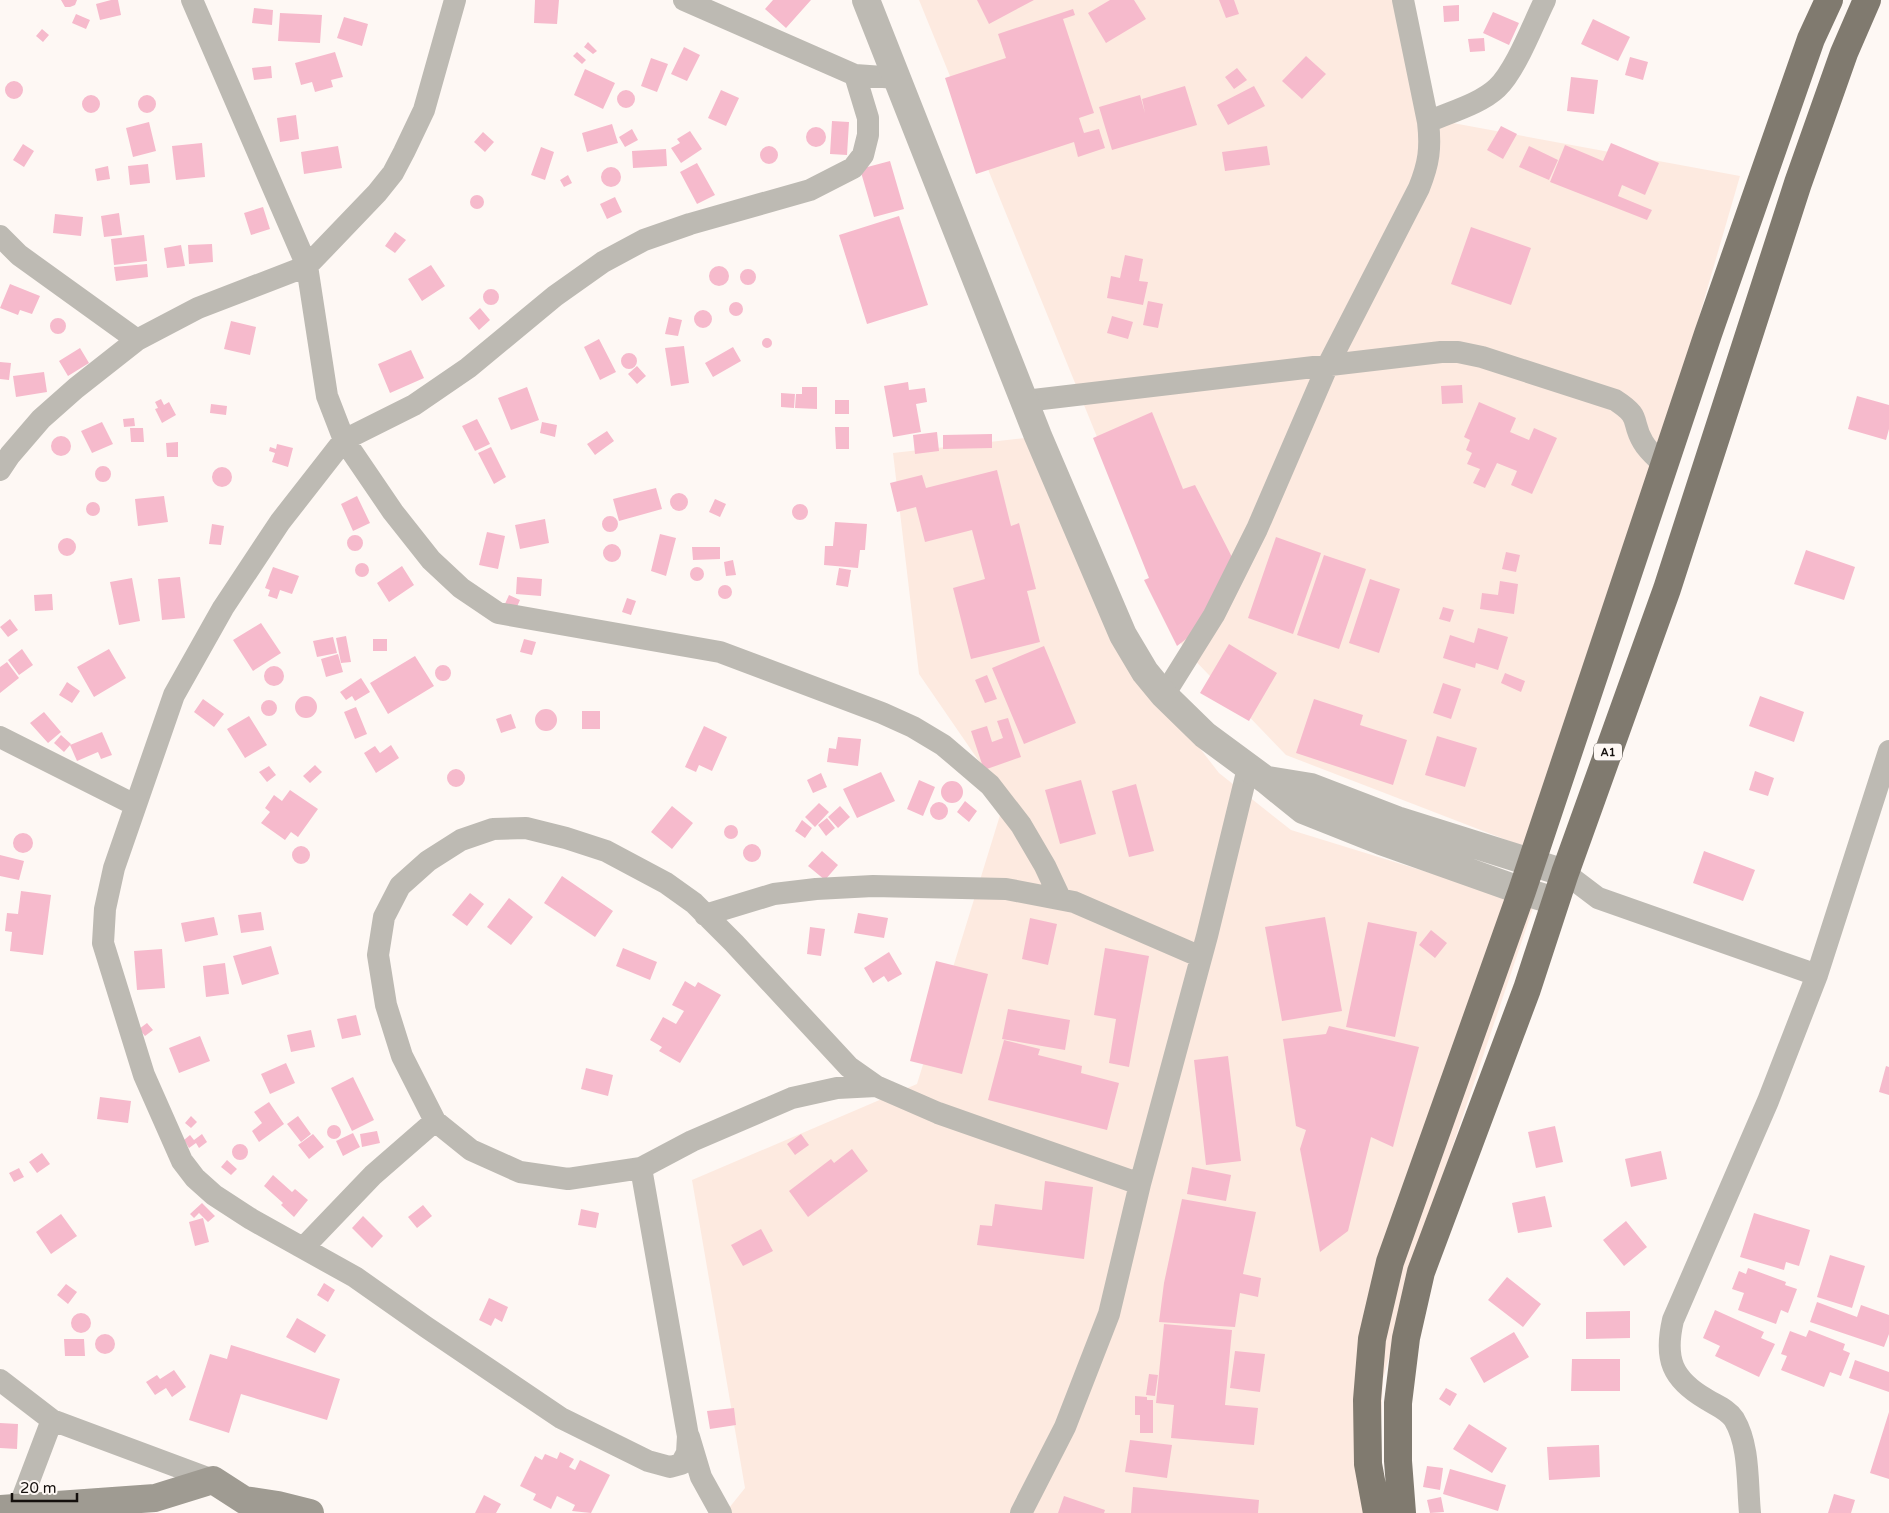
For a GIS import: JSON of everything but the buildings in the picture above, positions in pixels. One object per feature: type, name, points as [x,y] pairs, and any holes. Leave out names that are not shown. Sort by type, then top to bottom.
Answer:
[{"type":"highway","points":[[1377,1513],[1368,1464],[1367,1400],[1374,1330],[1390,1262],[1522,892],[1711,324],[1811,39],[1829,0]]},
{"type":"highway","name":"A1","points":[[1402,1513],[1398,1461],[1398,1404],[1406,1338],[1421,1272],[1527,989],[1555,901],[1667,589],[1798,183],[1844,53],[1867,0]]},
{"type":"main road","points":[[9,1508],[157,1505],[213,1480],[244,1500],[278,1505],[310,1513]]},
{"type":"street","points":[[192,0],[307,266],[327,396],[344,440],[393,512],[432,560],[461,588],[498,613],[720,652],[882,713],[913,727],[943,746],[990,785],[1016,819],[1045,866],[1060,898]]},
{"type":"street","points":[[0,470],[10,454],[41,419],[76,388],[138,340],[198,308],[307,266],[377,193],[393,172],[424,110],[455,0]]},
{"type":"street","points":[[684,0],[855,75],[897,78]]},
{"type":"street","points":[[866,0],[1025,401],[1123,635],[1145,672],[1205,735],[1303,810],[1332,823],[1522,892],[1555,901],[1598,898]]},
{"type":"street","points":[[1164,694],[1214,614],[1244,554],[1327,367],[1419,188],[1429,164],[1430,140],[1428,122],[1403,0]]},
{"type":"street","points":[[1428,122],[1480,99],[1497,88],[1512,66],[1545,0]]},
{"type":"street","points":[[688,1436],[687,1453],[681,1464],[670,1467],[648,1461],[621,1449],[561,1418],[355,1277],[221,1200],[195,1178],[182,1161],[144,1075],[103,943],[105,909],[114,868],[174,695],[219,616],[280,522],[344,440],[414,405],[468,368],[555,296],[603,262],[644,240],[690,224],[810,190],[853,168],[863,155],[868,135],[868,118],[855,75]]},
{"type":"street","points":[[0,236],[19,255],[138,340]]},
{"type":"street","points":[[1025,401],[1327,367],[1441,352],[1458,352],[1482,357],[1615,400],[1628,408],[1635,416],[1641,440],[1665,466]]},
{"type":"street","points":[[0,736],[135,805]]},
{"type":"street","points":[[1750,1513],[1745,1448],[1741,1433],[1733,1418],[1724,1408],[1706,1400],[1681,1381],[1670,1358],[1670,1335],[1673,1320],[1768,1101],[1817,976],[1889,751]]},
{"type":"street","points":[[1257,774],[1311,787],[1397,820],[1565,873],[1598,898],[1817,976]]},
{"type":"street","points":[[1021,1513],[1065,1427],[1109,1314],[1140,1184],[1201,957],[1257,774]]},
{"type":"street","points":[[876,1086],[837,1088],[792,1098],[692,1141],[641,1168],[568,1179],[520,1172],[471,1150],[436,1122],[402,1056],[386,1005],[378,955],[384,917],[400,886],[428,861],[461,840],[492,829],[526,828],[606,851],[666,882],[705,915],[734,943],[849,1067],[876,1086],[938,1113],[1140,1184]]},
{"type":"street","points":[[705,915],[774,894],[854,887],[1006,889],[1074,902],[1201,957]]},
{"type":"street","points":[[303,1248],[373,1175],[436,1122]]},
{"type":"street","points":[[641,1168],[688,1436],[701,1477],[721,1513]]},
{"type":"street","points":[[0,1380],[52,1420],[213,1480]]},
{"type":"street","points":[[9,1508],[52,1420]]},
{"type":"shaded area","points":[[919,0],[1413,0],[1431,119],[1740,176],[1543,854],[1286,755],[1183,648]]},
{"type":"shaded area","points":[[1034,437],[1136,666],[1219,773],[1291,830],[1534,905],[1421,1240],[1383,1379],[1379,1469],[1386,1513],[725,1513],[745,1488],[692,1180],[917,1084],[1005,799],[919,674],[893,453]]}]
